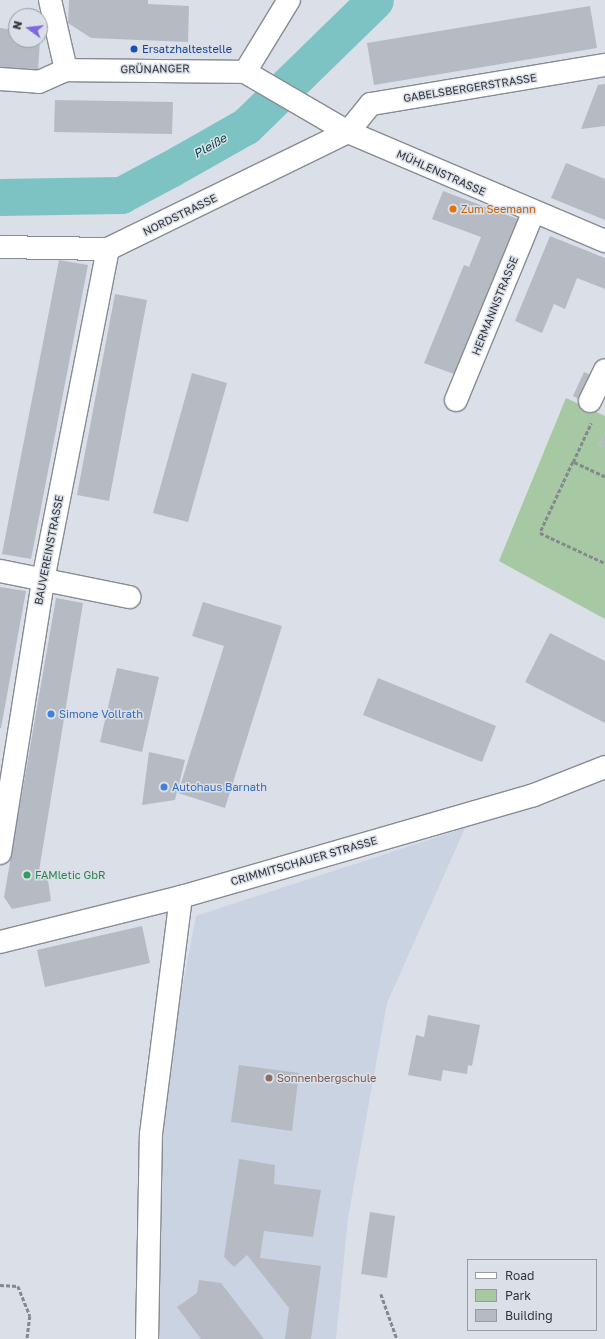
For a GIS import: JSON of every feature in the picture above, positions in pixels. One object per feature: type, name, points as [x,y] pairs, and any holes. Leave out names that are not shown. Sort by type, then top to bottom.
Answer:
[{"type":"street","points":[[50,0],[66,70]]},
{"type":"street","points":[[254,77],[289,0]]},
{"type":"street","name":"GABELSBERGERSTRASSE","points":[[348,132],[371,104],[605,66]]},
{"type":"street","name":"GRÜNANGER","points":[[0,79],[39,82],[66,70],[254,77]]},
{"type":"street","name":"MÜHLENSTRASSE","points":[[254,77],[302,107],[348,132],[533,213],[605,241]]},
{"type":"street","name":"NORDSTRASSE","points":[[0,247],[108,249],[348,132]]},
{"type":"street","name":"HERMANNSTRASSE","points":[[456,400],[533,213]]},
{"type":"street","name":"BAUVEREINSTRASSE","points":[[0,854],[43,580],[108,249]]},
{"type":"street","points":[[590,401],[605,370]]},
{"type":"street","points":[[0,571],[129,597]]},
{"type":"street","name":"CRIMMITSCHAUER STRASSE","points":[[0,942],[181,897],[534,795],[605,767]]},
{"type":"street","points":[[147,1339],[151,1134],[181,897]]},
{"type":"path","points":[[590,401],[599,405],[540,533],[605,564]]},
{"type":"path","points":[[573,462],[605,477]]},
{"type":"path","points":[[0,1285],[18,1286],[30,1316],[27,1339]]},
{"type":"path","points":[[381,1294],[397,1339]]},
{"type":"shaded area","name":"Sonnenbergschule","points":[[465,828],[387,1003],[348,1218],[336,1339],[151,1339],[151,1152],[196,916]]},
{"type":"green space","points":[[566,398],[605,416],[605,433],[599,445],[605,447],[605,619],[499,561]]},
{"type":"building","points":[[69,0],[148,0],[148,4],[189,6],[188,42],[91,38],[68,23]]},
{"type":"building","points":[[590,6],[597,48],[374,85],[367,43]]},
{"type":"building","points":[[0,28],[8,29],[8,48],[39,48],[38,70],[0,67]]},
{"type":"building","points":[[605,84],[605,126],[581,129],[598,85]]},
{"type":"building","points":[[55,100],[173,102],[172,134],[54,132]]},
{"type":"building","points":[[566,163],[605,179],[605,220],[551,198]]},
{"type":"building","points":[[443,191],[518,219],[454,374],[424,363],[464,265],[469,267],[481,237],[432,219]]},
{"type":"building","points":[[550,236],[605,258],[605,289],[577,278],[565,309],[554,304],[542,333],[515,321]]},
{"type":"building","points":[[59,260],[88,265],[31,559],[2,554]]},
{"type":"building","points":[[115,294],[147,300],[109,501],[77,495]]},
{"type":"building","points":[[584,372],[591,375],[581,400],[573,396]]},
{"type":"building","points":[[192,373],[227,383],[188,522],[153,513]]},
{"type":"building","points":[[605,433],[605,447],[599,445]]},
{"type":"building","points":[[0,587],[26,591],[1,728],[0,728]]},
{"type":"building","points":[[56,598],[83,603],[39,871],[47,873],[51,901],[12,909],[4,897]]},
{"type":"building","points":[[203,602],[282,626],[225,808],[178,793],[224,646],[192,636]]},
{"type":"building","points":[[550,633],[605,661],[605,723],[525,682]]},
{"type":"building","points":[[117,668],[159,677],[142,752],[100,742]]},
{"type":"building","points":[[378,678],[496,726],[482,762],[363,715]]},
{"type":"building","points":[[149,752],[185,760],[175,800],[142,805]]},
{"type":"building","points":[[142,926],[150,963],[45,987],[37,950]]},
{"type":"building","points":[[428,1015],[480,1025],[472,1066],[468,1065],[467,1074],[443,1070],[441,1081],[408,1075],[416,1035],[424,1037]]},
{"type":"building","points":[[239,1065],[299,1073],[292,1131],[231,1122]]},
{"type":"building","points":[[239,1159],[275,1165],[274,1184],[321,1190],[313,1237],[264,1231],[260,1258],[321,1266],[311,1339],[285,1339],[289,1308],[247,1255],[234,1267],[224,1257]]},
{"type":"building","points":[[370,1212],[395,1216],[387,1278],[361,1274]]},
{"type":"building","points":[[199,1280],[221,1283],[264,1339],[201,1339],[177,1307],[197,1293]]},
{"type":"waterway","name":"Pleiße","points":[[0,197],[121,195],[246,126],[375,0]]},
{"type":"place","name":"Ersatzhaltestelle","points":[[134,49]]},
{"type":"place","name":"Zum Seemann","points":[[453,209]]},
{"type":"place","name":"Simone Vollrath","points":[[51,714]]},
{"type":"place","name":"Autohaus Barnath","points":[[164,787]]},
{"type":"place","name":"FAMletic GbR","points":[[27,875]]},
{"type":"place","name":"Sonnenbergschule","points":[[269,1078]]}]
